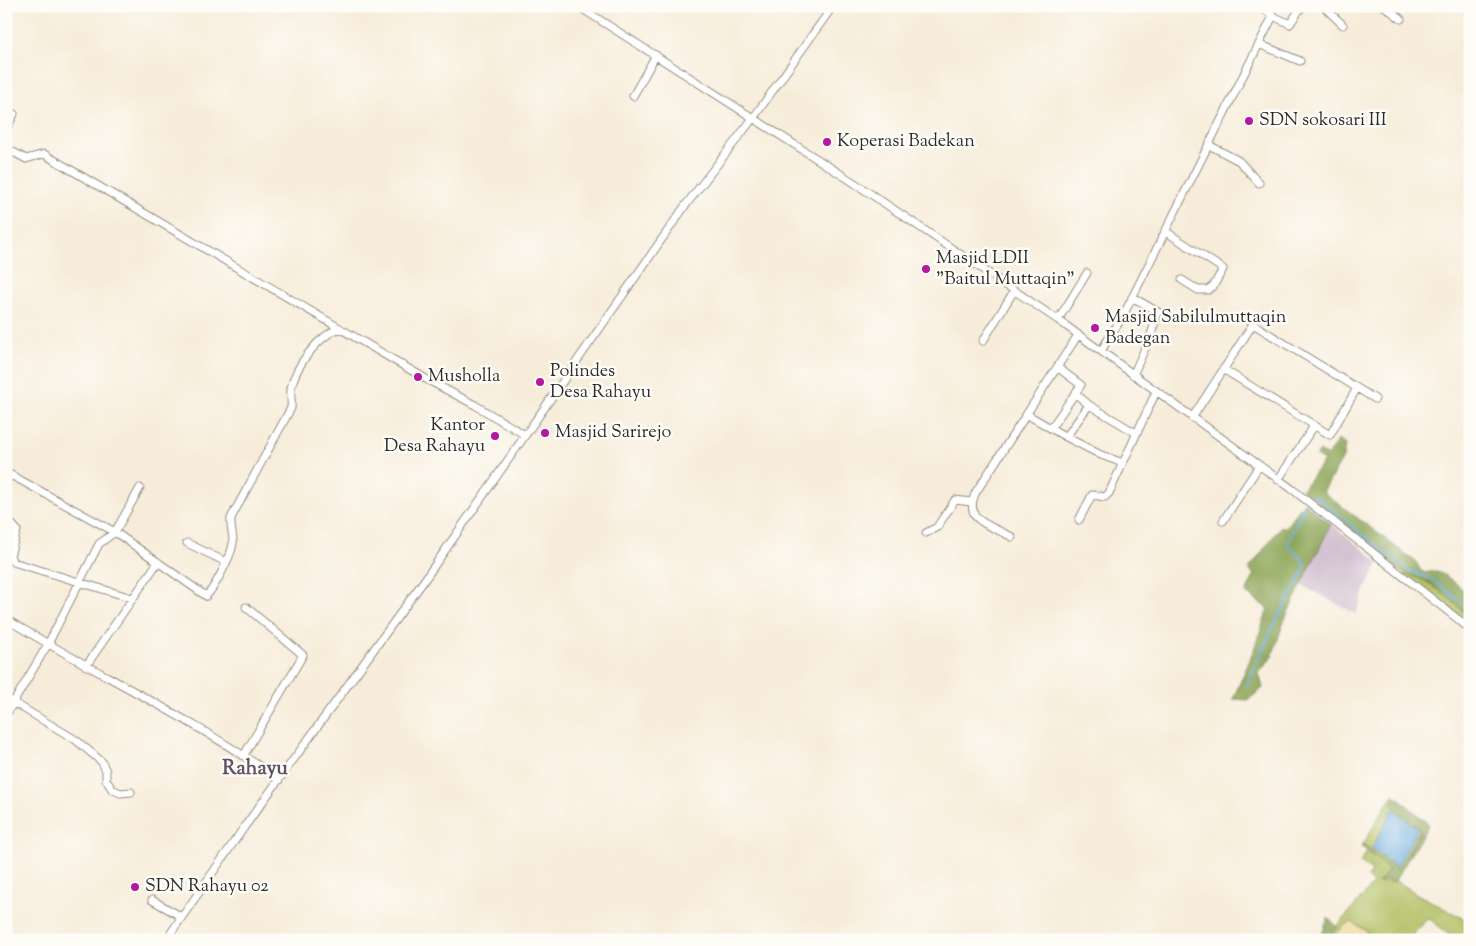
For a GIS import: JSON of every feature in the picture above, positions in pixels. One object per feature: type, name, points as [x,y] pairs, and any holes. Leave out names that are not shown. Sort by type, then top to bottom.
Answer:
[{"type":"street","points":[[578,6],[754,117],[1058,320],[1304,499],[1470,630]]},
{"type":"street","points":[[166,940],[279,780],[424,582],[689,200],[754,117],[833,6]]},
{"type":"street","points":[[1261,6],[1273,16],[1290,24],[1302,6]]},
{"type":"street","points":[[1323,6],[1343,25]]},
{"type":"street","points":[[1384,6],[1401,19]]},
{"type":"street","points":[[1101,351],[1132,297],[1273,16]]},
{"type":"street","points":[[1260,45],[1300,61]]},
{"type":"street","points":[[632,96],[656,55]]},
{"type":"street","points":[[6,130],[14,114]]},
{"type":"street","points":[[1209,145],[1239,161],[1259,183]]},
{"type":"street","points":[[6,148],[26,159],[44,154],[525,435]]},
{"type":"street","points":[[1165,232],[1222,268],[1214,285],[1208,290],[1198,290],[1182,280]]},
{"type":"street","points":[[1058,320],[1087,272]]},
{"type":"street","points":[[983,341],[1014,291]]},
{"type":"street","points":[[1132,297],[1158,312],[1151,335],[1133,375]]},
{"type":"street","points":[[1192,418],[1254,324],[1375,399]]},
{"type":"street","points":[[8,476],[115,532],[204,596],[208,594],[226,562],[233,542],[230,528],[231,518],[291,408],[291,390],[295,378],[318,340],[340,328]]},
{"type":"street","points":[[1012,537],[976,518],[971,508],[972,502],[976,492],[1028,415],[1078,335]]},
{"type":"street","points":[[1050,428],[1081,385],[1080,382],[1057,367]]},
{"type":"street","points":[[1223,369],[1328,434],[1332,434],[1357,388]]},
{"type":"street","points":[[1079,520],[1092,495],[1105,497],[1109,493],[1156,392]]},
{"type":"street","points":[[1076,394],[1089,405],[1136,433]]},
{"type":"street","points":[[1066,437],[1089,405]]},
{"type":"street","points":[[1028,415],[1101,455],[1123,463]]},
{"type":"street","points":[[1278,480],[1314,426]]},
{"type":"street","points":[[1223,521],[1259,466]]},
{"type":"street","points":[[6,715],[48,644],[99,544],[115,532],[140,488]]},
{"type":"street","points":[[926,533],[937,527],[955,500],[972,502]]},
{"type":"street","points":[[6,518],[17,530],[10,556],[13,562],[42,573],[132,598]]},
{"type":"street","points":[[187,543],[226,562]]},
{"type":"street","points":[[86,666],[158,562]]},
{"type":"street","points":[[244,755],[303,655],[246,606]]},
{"type":"street","points":[[6,619],[86,666],[164,707],[244,755],[279,780]]},
{"type":"street","points":[[6,698],[76,740],[102,762],[106,771],[106,780],[112,789],[120,793],[130,792]]},
{"type":"street","points":[[152,900],[182,917]]},
{"type":"shaded area","points":[[1331,524],[1379,562],[1356,614],[1301,585]]},
{"type":"green space","points":[[1339,439],[1345,445],[1343,458],[1323,492],[1416,562],[1421,571],[1426,573],[1438,572],[1444,575],[1470,596],[1470,620],[1462,609],[1430,583],[1401,572],[1300,492],[1324,461],[1316,456],[1320,451],[1327,456]]},
{"type":"green space","points":[[1304,503],[1331,524],[1284,621],[1272,657],[1259,673],[1263,688],[1248,700],[1233,699],[1252,655],[1268,609],[1246,593],[1254,576],[1249,569],[1281,526],[1285,528]]},
{"type":"green space","points":[[1401,572],[1429,583],[1444,594],[1465,613],[1470,626]]},
{"type":"green space","points":[[1393,794],[1396,796],[1391,805],[1421,829],[1398,870],[1363,844]]},
{"type":"green space","points":[[1396,796],[1429,824],[1394,882],[1385,880],[1378,883],[1389,870],[1362,847],[1363,844],[1398,870],[1421,830],[1391,804]]},
{"type":"green space","points":[[1367,851],[1389,870],[1379,882],[1394,882],[1395,880],[1470,922],[1470,940],[1455,940],[1428,917],[1408,940],[1370,940],[1366,930],[1349,923],[1331,940],[1326,940],[1373,884],[1367,878],[1372,871],[1360,863]]},
{"type":"green space","points":[[1328,918],[1338,927],[1326,940],[1320,940]]},
{"type":"sand","points":[[1352,922],[1367,932],[1370,940],[1331,940],[1345,925]]},
{"type":"water","points":[[1393,809],[1418,829],[1397,867],[1372,848]]},
{"type":"waterway","points":[[1308,498],[1317,497],[1381,550],[1411,571],[1432,579],[1470,609]]},
{"type":"waterway","points":[[1247,685],[1272,629],[1305,568],[1303,561],[1288,542],[1306,502]]},
{"type":"place","name":"SDN sokosari III","points":[[1249,121]]},
{"type":"place","name":"Koperasi Badekan","points":[[827,142]]},
{"type":"place","name":"Masjid LDII \"Baitul Muttaqin\"","points":[[926,269]]},
{"type":"place","name":"Masjid Sabilulmuttaqin Badegan","points":[[1095,328]]},
{"type":"place","name":"Musholla","points":[[418,377]]},
{"type":"place","name":"Polindes Desa Rahayu","points":[[540,382]]},
{"type":"place","name":"Masjid Sarirejo","points":[[545,433]]},
{"type":"place","name":"Kantor Desa Rahayu","points":[[495,436]]},
{"type":"place","name":"SDN Rahayu 02","points":[[135,887]]},
{"type":"district","name":"Rahayu","points":[[255,769]]}]
